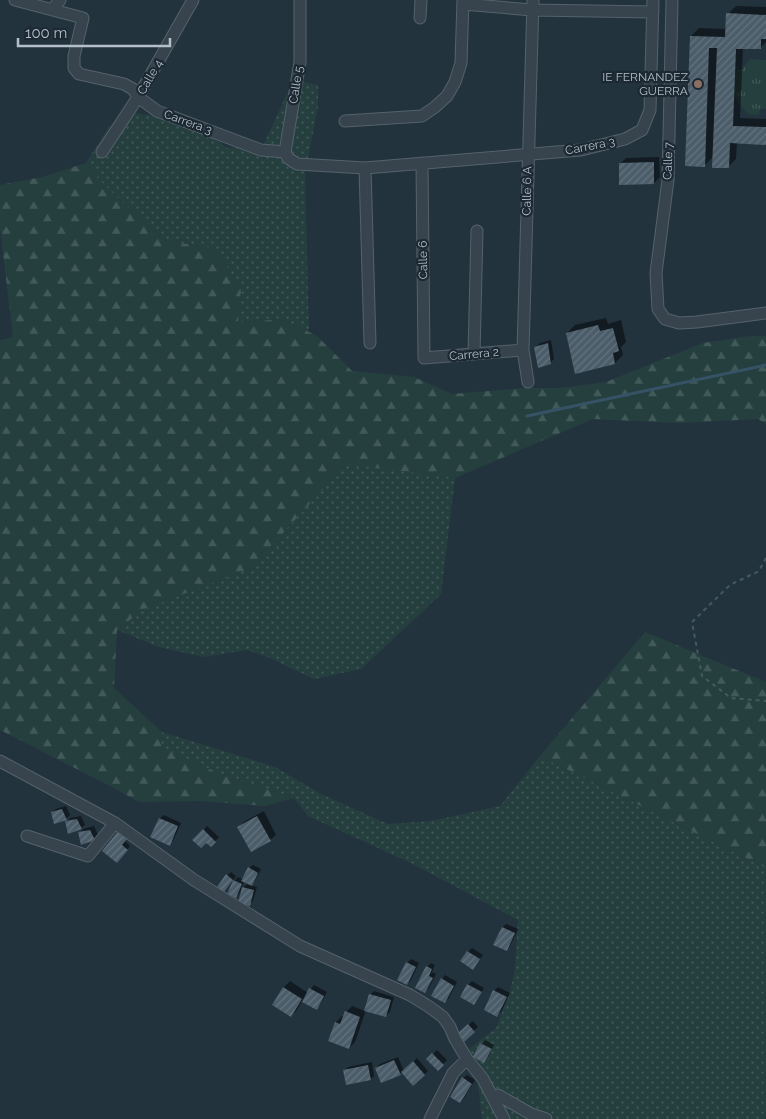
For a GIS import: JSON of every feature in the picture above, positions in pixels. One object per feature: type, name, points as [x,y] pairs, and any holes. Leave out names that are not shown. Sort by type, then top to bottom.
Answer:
[{"type":"street","name":"Carrera 3","points":[[15,0],[83,18],[74,56],[74,68],[78,74],[124,84],[133,89],[138,97],[157,111],[261,150],[285,152],[288,158],[296,164],[365,168],[581,150],[626,139],[642,130],[650,110],[653,6]]},
{"type":"street","points":[[52,10],[60,0]]},
{"type":"street","name":"Calle 4","points":[[102,152],[138,97],[193,0]]},
{"type":"street","name":"Calle 5","points":[[285,152],[300,62],[300,0]]},
{"type":"street","points":[[420,0],[420,18]]},
{"type":"street","name":"Calle 7","points":[[672,0],[668,180],[656,273],[658,309],[665,319],[679,323],[766,313]]},
{"type":"street","points":[[345,122],[422,116],[446,96],[455,82],[461,63],[463,2],[533,5],[653,6]]},
{"type":"street","name":"Calle 6 A","points":[[528,382],[523,350],[533,5]]},
{"type":"street","name":"Calle 6","points":[[422,163],[424,358]]},
{"type":"street","points":[[365,168],[370,343]]},
{"type":"street","points":[[474,354],[477,231]]},
{"type":"street","name":"Carrera 2","points":[[424,358],[523,350]]},
{"type":"street","points":[[0,761],[115,823],[194,880],[300,946],[410,995],[428,1006],[443,1017],[450,1027],[467,1060],[483,1079],[504,1119]]},
{"type":"street","points":[[27,836],[88,856],[115,823]]},
{"type":"street","points":[[430,1119],[453,1073],[467,1060]]},
{"type":"street","points":[[493,1098],[498,1095],[531,1114],[546,1119]]},
{"type":"path","points":[[766,558],[759,571],[730,585],[692,622],[702,676],[731,698],[766,701]]},
{"type":"green space","points":[[750,59],[766,60],[766,109],[760,109],[759,115],[748,114],[734,97],[735,71],[741,70]]},
{"type":"green space","points":[[298,81],[318,85],[318,106],[305,174],[309,332],[281,319],[238,323],[241,289],[216,249],[163,240],[99,180],[86,163],[108,128],[126,112],[155,116],[202,129],[227,148],[264,144],[285,98]]},
{"type":"green space","points":[[86,163],[99,180],[163,240],[216,249],[241,289],[238,323],[281,319],[317,336],[352,371],[414,377],[452,394],[525,388],[560,388],[606,382],[703,343],[750,336],[766,336],[766,424],[758,419],[680,423],[593,419],[455,478],[347,464],[249,569],[144,609],[117,630],[114,688],[162,732],[161,747],[225,776],[294,798],[265,806],[200,801],[139,802],[0,730],[0,340],[13,337],[0,227],[0,185],[42,177]]},
{"type":"green space","points":[[347,463],[455,478],[441,594],[361,669],[314,679],[270,658],[247,650],[204,657],[159,647],[117,630],[144,609],[249,569]]},
{"type":"green space","points":[[645,632],[766,682],[766,868],[540,756]]},
{"type":"green space","points":[[162,732],[275,767],[321,794],[388,824],[431,821],[500,806],[540,756],[766,868],[766,1119],[482,1119],[478,1083],[460,1056],[496,1028],[510,992],[515,969],[518,920],[413,864],[308,816],[294,798],[225,776],[160,747]]},
{"type":"building","name":"IE FERNANDEZ GUERRA","points":[[726,13],[766,15],[766,39],[761,39],[761,49],[736,49],[733,126],[766,127],[766,145],[730,143],[729,168],[712,168],[717,48],[709,48],[705,167],[685,166],[690,36],[725,37]]},
{"type":"building","points":[[654,162],[654,184],[619,185],[619,163]]},
{"type":"building","points":[[598,325],[600,331],[613,328],[619,351],[613,353],[615,364],[575,374],[566,333]]},
{"type":"building","points":[[548,343],[551,364],[538,368],[534,347]]},
{"type":"building","points":[[62,809],[67,820],[54,824],[51,812]]},
{"type":"building","points":[[257,816],[271,841],[251,852],[237,827]]},
{"type":"building","points":[[159,818],[178,826],[170,846],[150,837]]},
{"type":"building","points":[[77,819],[82,829],[68,834],[65,821]]},
{"type":"building","points":[[203,829],[216,842],[211,847],[206,843],[201,848],[192,840]]},
{"type":"building","points":[[90,830],[95,840],[81,845],[78,832]]},
{"type":"building","points":[[118,831],[127,839],[122,845],[128,850],[117,863],[102,851]]},
{"type":"building","points":[[248,867],[258,873],[252,886],[241,881]]},
{"type":"building","points":[[226,874],[233,880],[224,892],[217,887]]},
{"type":"building","points":[[233,880],[242,884],[236,898],[227,894]]},
{"type":"building","points":[[242,887],[254,890],[250,906],[238,903]]},
{"type":"building","points":[[502,927],[515,933],[507,951],[493,945]]},
{"type":"building","points":[[467,951],[480,959],[473,970],[460,961]]},
{"type":"building","points":[[406,962],[416,967],[407,985],[397,980]]},
{"type":"building","points":[[426,966],[432,969],[429,976],[433,978],[425,993],[415,988]]},
{"type":"building","points":[[441,978],[454,986],[445,1003],[431,996]]},
{"type":"building","points":[[467,984],[482,992],[474,1005],[460,997]]},
{"type":"building","points":[[283,987],[302,999],[291,1017],[272,1005]]},
{"type":"building","points":[[309,988],[324,996],[317,1010],[302,1002]]},
{"type":"building","points":[[493,990],[507,997],[497,1017],[484,1010]]},
{"type":"building","points":[[369,994],[391,1000],[386,1017],[364,1011]]},
{"type":"building","points":[[345,1011],[360,1017],[349,1049],[328,1041],[335,1022],[340,1024]]},
{"type":"building","points":[[468,1024],[475,1032],[464,1042],[457,1034]]},
{"type":"building","points":[[480,1043],[492,1049],[484,1063],[473,1057]]},
{"type":"building","points":[[432,1053],[444,1065],[438,1071],[426,1059]]},
{"type":"building","points":[[394,1060],[401,1075],[381,1083],[375,1068]]},
{"type":"building","points":[[413,1061],[425,1075],[413,1086],[401,1072]]},
{"type":"building","points":[[368,1065],[371,1080],[346,1085],[343,1070]]},
{"type":"building","points":[[462,1077],[472,1084],[460,1103],[450,1097]]},
{"type":"waterway","points":[[527,416],[766,365]]},
{"type":"place","name":"IE FERNANDEZ GUERRA","points":[[698,84]]}]
